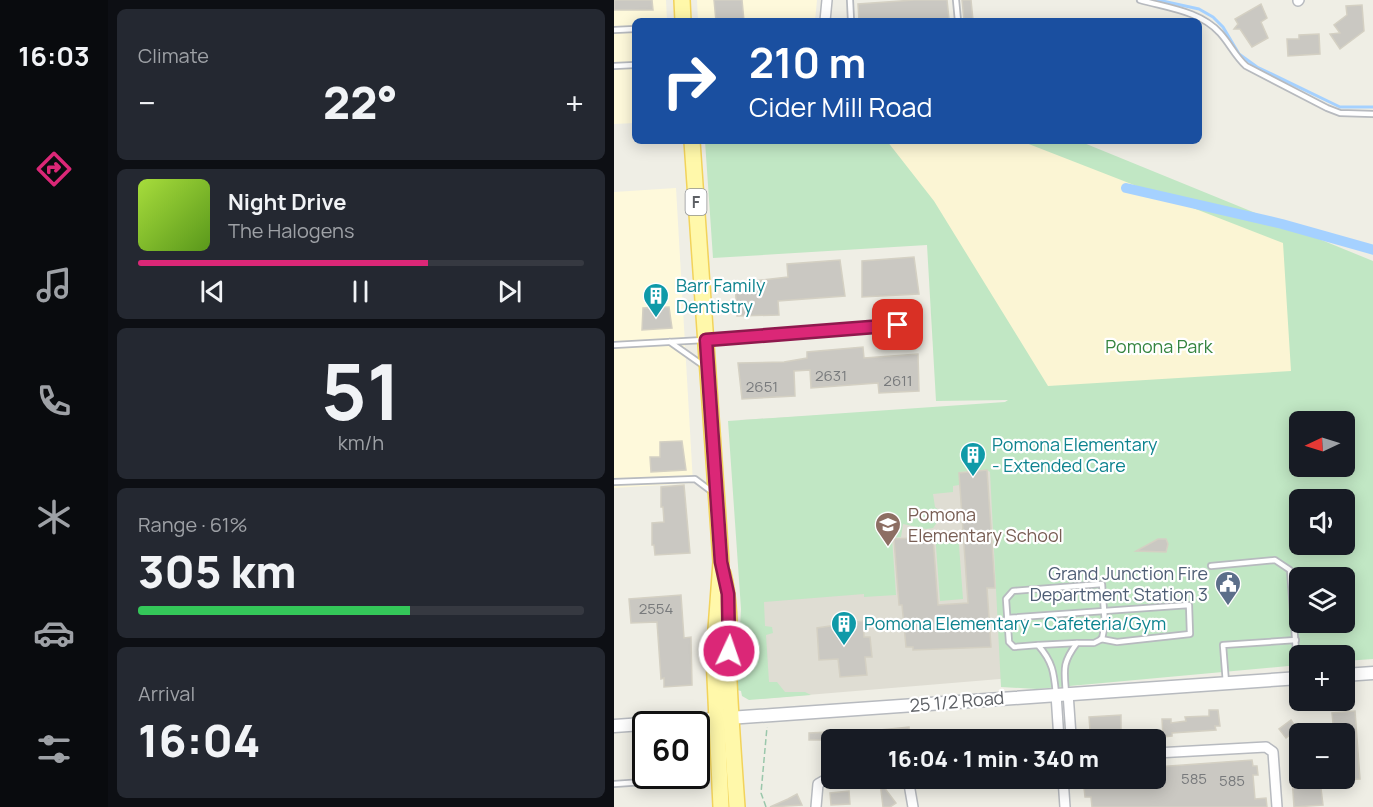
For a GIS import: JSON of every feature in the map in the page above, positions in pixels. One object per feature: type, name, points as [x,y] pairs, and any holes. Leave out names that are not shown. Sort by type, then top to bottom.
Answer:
[{"type":"main road","points":[[682,0],[683,18]]},
{"type":"main road","name":"F","points":[[692,144],[721,562],[728,594],[731,716],[737,807]]},
{"type":"main road","name":"F","points":[[721,562],[715,625],[715,717],[721,807]]},
{"type":"street","points":[[825,18],[827,0]]},
{"type":"street","points":[[706,340],[898,325]]},
{"type":"street","points":[[1355,674],[1373,673]]},
{"type":"street","name":"25 1/2 Road","points":[[710,718],[1289,679]]},
{"type":"street","points":[[1061,729],[1063,694]]},
{"type":"street","points":[[1063,694],[1067,729]]},
{"type":"street","name":"25 1/2 Road","points":[[614,726],[632,725]]},
{"type":"street","points":[[1166,752],[1266,747],[1273,752],[1277,807]]},
{"type":"street","points":[[816,807],[818,784],[821,782]]},
{"type":"street","points":[[911,789],[913,807]]},
{"type":"street","points":[[1063,789],[1065,807]]},
{"type":"lane","points":[[850,0],[851,18]]},
{"type":"lane","points":[[956,0],[958,18]]},
{"type":"lane","points":[[1140,0],[1200,18]]},
{"type":"lane","points":[[1202,19],[1207,20],[1223,35],[1235,57],[1246,66],[1340,113],[1373,114]]},
{"type":"lane","points":[[614,30],[632,29]]},
{"type":"lane","points":[[614,66],[632,65]]},
{"type":"lane","points":[[614,345],[706,340]]},
{"type":"lane","points":[[670,342],[688,352],[708,370]]},
{"type":"lane","points":[[614,482],[695,479],[717,496]]},
{"type":"lane","points":[[1211,566],[1275,560],[1290,570],[1296,645]]},
{"type":"lane","points":[[1007,618],[1104,611],[1188,605],[1190,634],[1117,642],[1101,639],[1078,643],[1014,647],[1009,642],[1007,618],[1006,599],[1013,591],[1102,584],[1104,611],[1105,624],[1101,639]]},
{"type":"lane","points":[[1226,683],[1223,645],[1295,640]]},
{"type":"lane","points":[[1063,694],[1063,666],[1078,643]]},
{"type":"lane","points":[[1038,645],[1051,661],[1063,694]]},
{"type":"lane","points":[[614,784],[632,783]]},
{"type":"path","points":[[766,807],[761,793],[767,727]]},
{"type":"shaded area","points":[[614,0],[666,0],[667,18],[632,18],[632,123],[614,124]]},
{"type":"shaded area","points":[[697,0],[817,0],[815,18],[698,18]]},
{"type":"shaded area","points":[[676,188],[693,483],[614,488],[614,192]]},
{"type":"shaded area","name":"Pomona Elementary School","points":[[1018,404],[1035,676],[760,699],[740,420]]},
{"type":"green space","name":"Pomona Park","points":[[705,144],[1086,144],[1373,261],[1373,659],[1355,660],[1355,645],[1289,645],[1289,666],[1037,689],[1001,687],[990,472],[987,470],[959,472],[959,485],[953,486],[953,492],[933,494],[935,507],[943,514],[933,528],[926,529],[903,524],[901,537],[892,538],[896,595],[864,597],[864,594],[764,602],[765,626],[772,627],[773,633],[766,635],[769,682],[777,682],[785,692],[805,692],[811,695],[749,700],[742,696],[741,691],[737,690],[741,609],[728,421],[1008,400],[936,401],[927,245],[713,258]]},
{"type":"green space","points":[[958,532],[963,599],[940,601],[935,533]]},
{"type":"sand","points":[[889,144],[1029,144],[1283,243],[1291,371],[1048,386],[934,201]]},
{"type":"building","points":[[614,0],[652,0],[653,10],[614,10]]},
{"type":"building","points":[[714,0],[742,0],[744,18],[716,18]]},
{"type":"building","points":[[947,0],[949,18],[859,18],[858,4]]},
{"type":"building","points":[[962,0],[971,0],[973,18],[964,18]]},
{"type":"building","points":[[1261,4],[1267,18],[1261,22],[1268,38],[1252,47],[1240,29],[1234,29],[1238,24],[1235,19]]},
{"type":"building","points":[[1362,5],[1364,31],[1340,49],[1330,34],[1340,33],[1334,25],[1347,15],[1346,6]]},
{"type":"building","points":[[1319,34],[1320,54],[1288,56],[1287,39],[1299,39],[1299,35]]},
{"type":"building","points":[[914,257],[919,294],[862,297],[862,261]]},
{"type":"building","points":[[840,260],[845,296],[778,301],[779,315],[737,316],[735,283],[788,277],[787,264]]},
{"type":"building","name":"Barr Family Dentistry","points":[[669,307],[672,328],[642,330],[643,308]]},
{"type":"building","points":[[863,347],[864,358],[918,354],[919,391],[879,393],[878,383],[811,388],[810,370],[794,371],[795,396],[742,399],[738,363],[784,362],[807,358],[807,352]]},
{"type":"building","points":[[682,441],[686,470],[651,472],[650,457],[660,457],[660,442]]},
{"type":"building","points":[[987,470],[995,588],[987,588],[991,647],[913,650],[913,647],[906,647],[902,605],[899,605],[894,539],[933,537],[938,605],[968,603],[959,473]]},
{"type":"building","points":[[684,485],[690,553],[655,555],[654,545],[652,545],[652,523],[664,522],[661,487]]},
{"type":"building","points":[[1158,539],[1166,539],[1168,544],[1166,552],[1136,551]]},
{"type":"building","points":[[681,595],[684,638],[691,637],[692,685],[664,687],[664,678],[661,679],[657,622],[631,623],[629,599]]},
{"type":"building","name":"Pomona Elementary - Cafeteria/Gym","points":[[863,621],[864,637],[870,637],[872,657],[865,657],[867,675],[840,677],[838,659],[819,660],[817,628]]},
{"type":"building","points":[[1209,710],[1218,710],[1220,726],[1215,726],[1216,730],[1172,733],[1172,736],[1166,737],[1166,729],[1163,729],[1162,719],[1171,719],[1171,723],[1186,721],[1185,717],[1209,716]]},
{"type":"building","points":[[1355,711],[1360,779],[1355,779],[1355,723],[1333,723],[1332,713]]},
{"type":"building","points":[[1121,715],[1121,729],[1090,729],[1089,717]]},
{"type":"building","points":[[1291,720],[1293,723],[1289,723],[1289,736],[1286,738],[1279,729]]},
{"type":"building","points":[[821,732],[821,740],[809,740],[809,733]]},
{"type":"building","points":[[1252,760],[1253,766],[1257,766],[1258,775],[1253,775],[1255,799],[1266,798],[1267,807],[1092,807],[1091,797],[1085,797],[1084,789],[1166,789],[1166,766]]},
{"type":"building","points":[[881,789],[885,789],[896,803],[890,807],[883,807]]},
{"type":"building","points":[[1293,789],[1321,789],[1323,805],[1294,807]]},
{"type":"building","points":[[849,791],[850,804],[831,805],[830,793]]},
{"type":"building","points":[[797,794],[802,805],[770,807],[788,799]]},
{"type":"waterway","points":[[1158,0],[1199,9],[1213,17],[1223,27],[1239,54],[1257,67],[1340,107],[1374,107]]},
{"type":"waterway","points":[[1126,188],[1282,224],[1374,250]]},
{"type":"place","name":"Barr Family Dentistry","points":[[656,319]]},
{"type":"place","name":"Pomona Elementary - Extended Care","points":[[973,478]]},
{"type":"place","name":"Pomona Elementary School","points":[[888,548]]},
{"type":"place","name":"Grand Junction Fire Department Station 3","points":[[1228,607]]},
{"type":"place","name":"Pomona Elementary - Cafeteria/Gym","points":[[844,647]]},
{"type":"route","points":[[729,651],[728,594],[721,562],[706,340],[898,325]]}]
